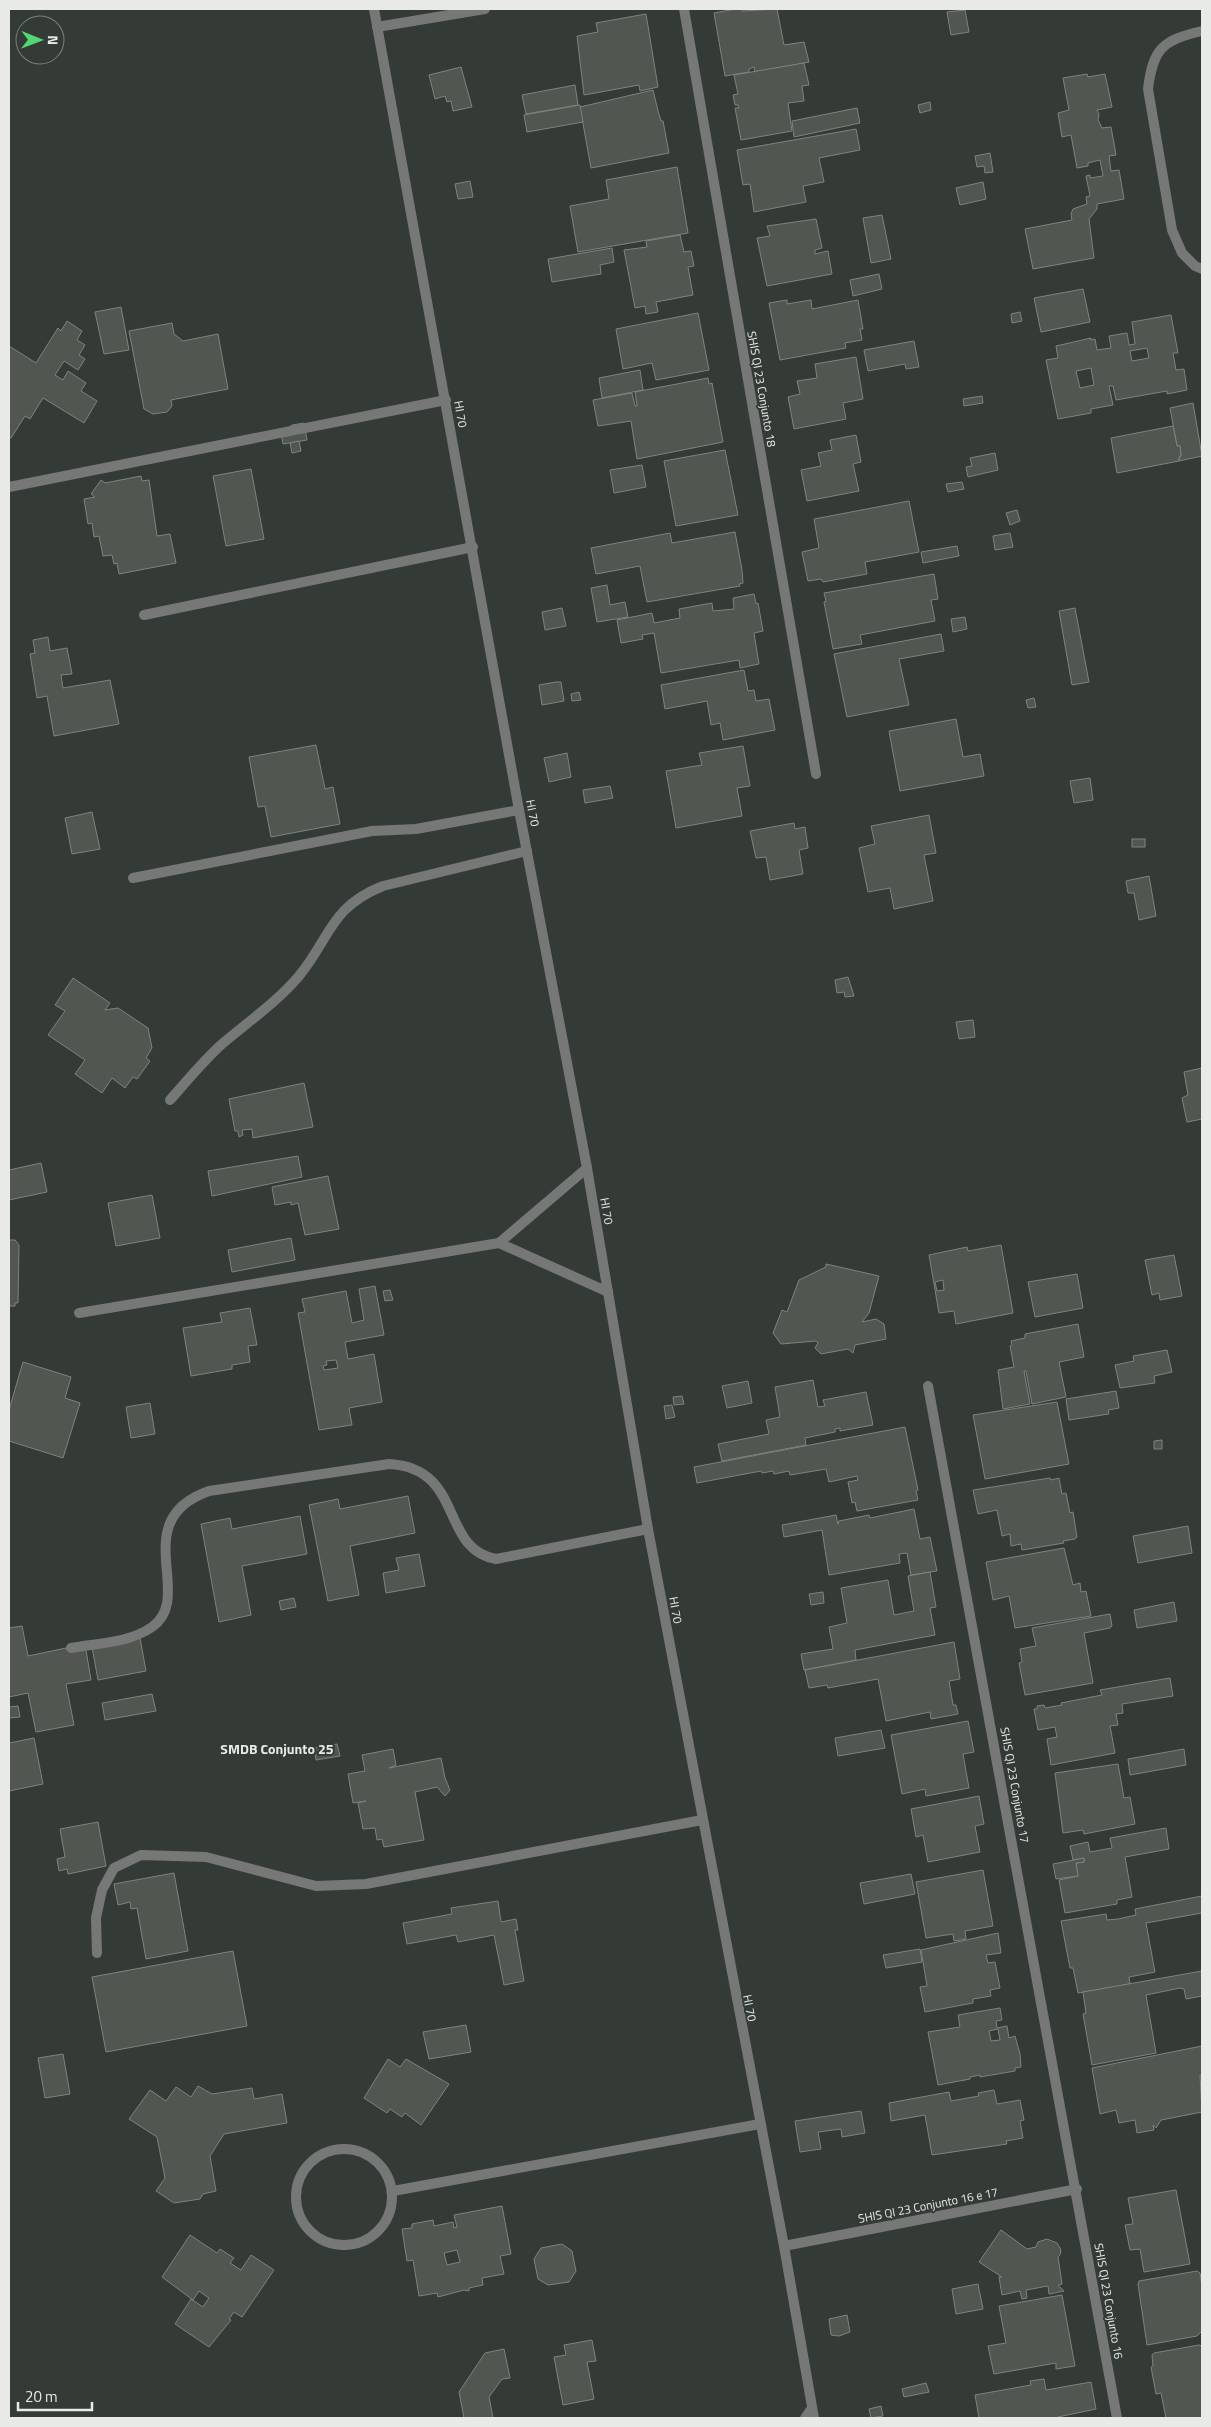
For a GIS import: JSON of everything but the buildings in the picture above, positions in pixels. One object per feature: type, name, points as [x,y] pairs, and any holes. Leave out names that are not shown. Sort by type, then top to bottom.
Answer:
[{"type":"street","name":"HI 70","points":[[374,9],[519,810],[587,1168],[648,1529],[784,2246],[814,2418]]},
{"type":"street","points":[[378,27],[485,9]]},
{"type":"street","name":"SHIS QI 23 Conjunto 18","points":[[684,9],[816,774]]},
{"type":"street","points":[[1202,31],[1178,37],[1166,43],[1150,70],[1148,89],[1172,230],[1182,252],[1194,266],[1202,270]]},
{"type":"street","points":[[9,487],[446,400]]},
{"type":"street","points":[[144,615],[472,547]]},
{"type":"street","points":[[133,878],[372,831],[416,829],[519,810]]},
{"type":"street","points":[[170,1100],[220,1046],[276,999],[299,976],[335,919],[364,894],[383,886],[528,850]]},
{"type":"street","points":[[79,1313],[499,1243],[587,1168]]},
{"type":"street","points":[[499,1243],[608,1292]]},
{"type":"street","name":"SHIS QI 23 Conjunto 17","points":[[928,1386],[1077,2189]]},
{"type":"street","points":[[71,1648],[127,1639],[155,1626],[164,1612],[169,1596],[164,1544],[170,1523],[192,1497],[209,1491],[389,1464],[404,1465],[422,1472],[439,1487],[470,1547],[483,1557],[496,1559],[648,1529]]},
{"type":"street","points":[[97,1954],[96,1918],[102,1890],[114,1868],[141,1855],[206,1856],[316,1886],[366,1884],[702,1820]]},
{"type":"street","points":[[393,2192],[760,2124]]},
{"type":"street","points":[[350,2148],[366,2153],[388,2176],[393,2192],[392,2208],[386,2222],[375,2235],[361,2243],[345,2246],[329,2244],[315,2236],[304,2225],[297,2210],[296,2194],[299,2179],[320,2155],[334,2150],[350,2148]]},
{"type":"street","name":"SHIS QI 23 Conjunto 16 e 17","points":[[784,2246],[1077,2189]]},
{"type":"street","name":"SHIS QI 23 Conjunto 16","points":[[1077,2189],[1117,2418]]},
{"type":"street","points":[[805,2418],[812,2408]]},
{"type":"district","name":"SMDB Conjunto 25","points":[[277,1748]]}]
